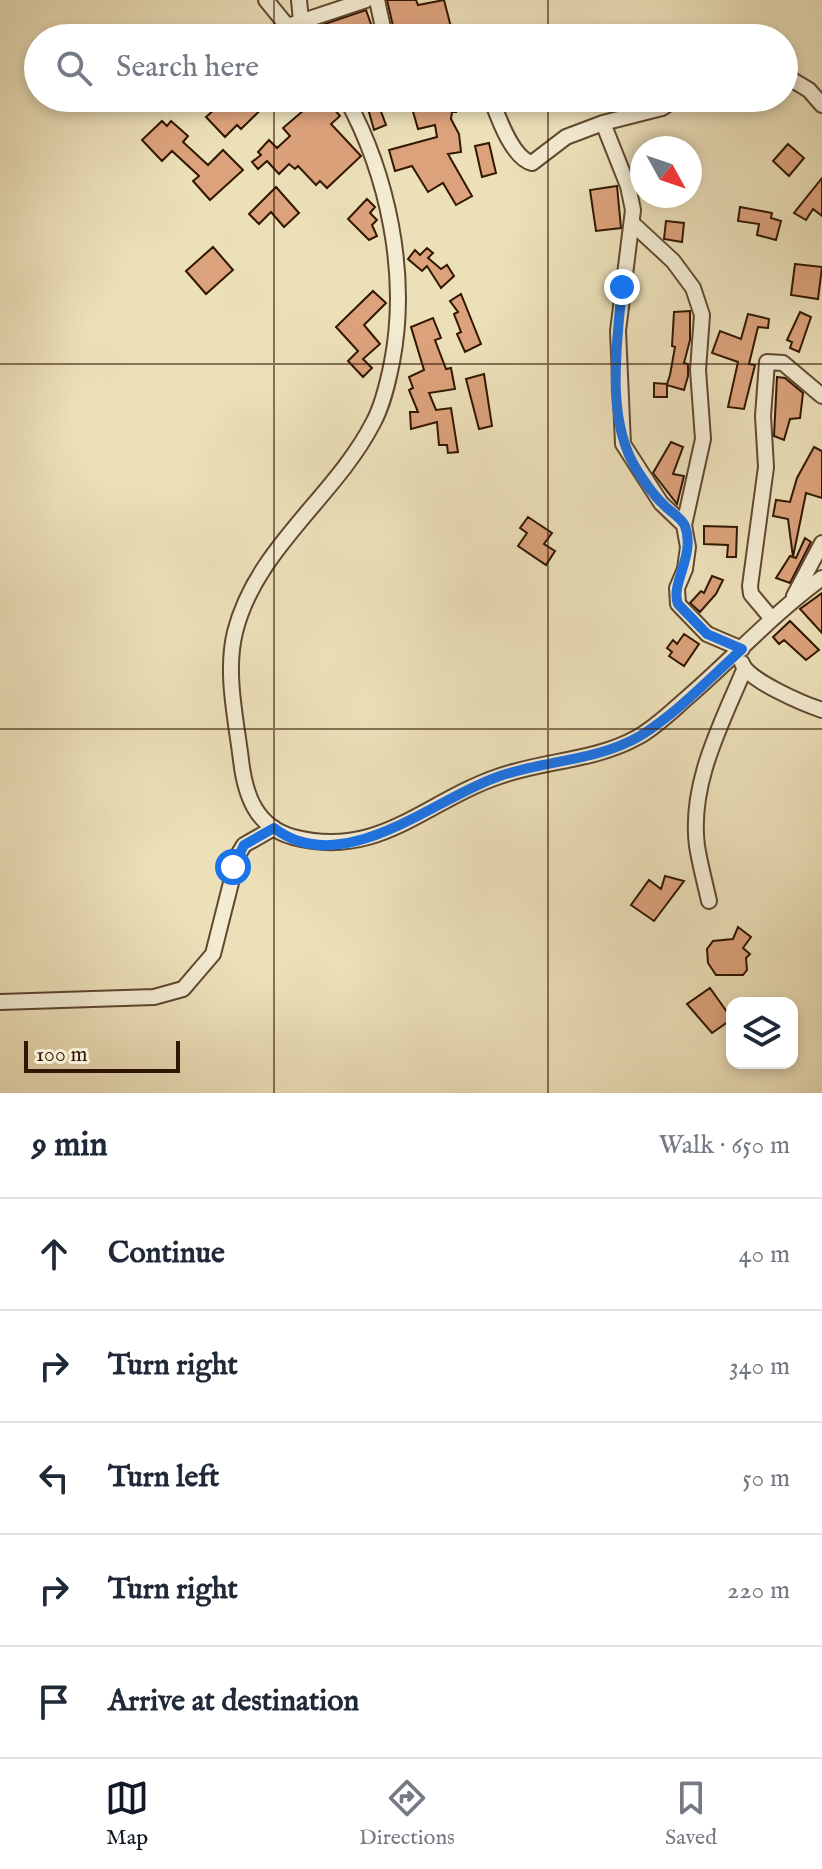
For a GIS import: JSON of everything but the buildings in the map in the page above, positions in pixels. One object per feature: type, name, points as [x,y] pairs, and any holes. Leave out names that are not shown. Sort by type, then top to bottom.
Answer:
[{"type":"street","points":[[266,0],[291,24]]},
{"type":"street","points":[[296,24],[299,0]]},
{"type":"street","points":[[305,24],[366,0]]},
{"type":"street","points":[[377,0],[382,24]]},
{"type":"street","points":[[798,84],[821,100]]},
{"type":"street","points":[[353,112],[370,145],[389,218],[398,296],[397,326],[392,361],[374,422],[258,578],[235,632],[233,695],[244,784],[250,803],[274,828],[282,834],[317,843],[353,843],[400,825],[499,776],[613,748],[651,728],[745,648],[792,600],[822,578]]},
{"type":"street","points":[[497,112],[512,144],[529,162],[544,157],[566,137],[646,112]]},
{"type":"street","points":[[603,123],[632,198],[633,224],[618,331],[623,444],[661,503],[684,525]]},
{"type":"street","points":[[633,224],[673,261],[693,288],[702,315],[698,370],[703,439],[684,525],[688,547],[685,569],[677,588],[678,604],[707,634],[745,648]]},
{"type":"street","points":[[772,619],[751,594],[750,586],[766,467],[763,416],[767,362],[771,360],[793,369],[822,396]]},
{"type":"street","points":[[792,600],[822,543]]},
{"type":"street","points":[[709,901],[697,845],[701,780],[707,756],[744,670],[745,648]]},
{"type":"street","points":[[744,670],[760,681],[822,710]]},
{"type":"street","points":[[0,1002],[154,997],[183,989],[213,954],[238,855],[244,845],[274,828]]},
{"type":"route","points":[[233,867],[244,845],[274,828],[282,834],[317,843],[353,843],[400,825],[475,785],[499,776],[543,763],[594,756],[613,748],[651,728],[742,649],[707,634],[688,618],[678,604],[677,588],[685,569],[688,547],[684,525],[661,503],[637,471],[623,444],[617,369],[622,287]]}]
